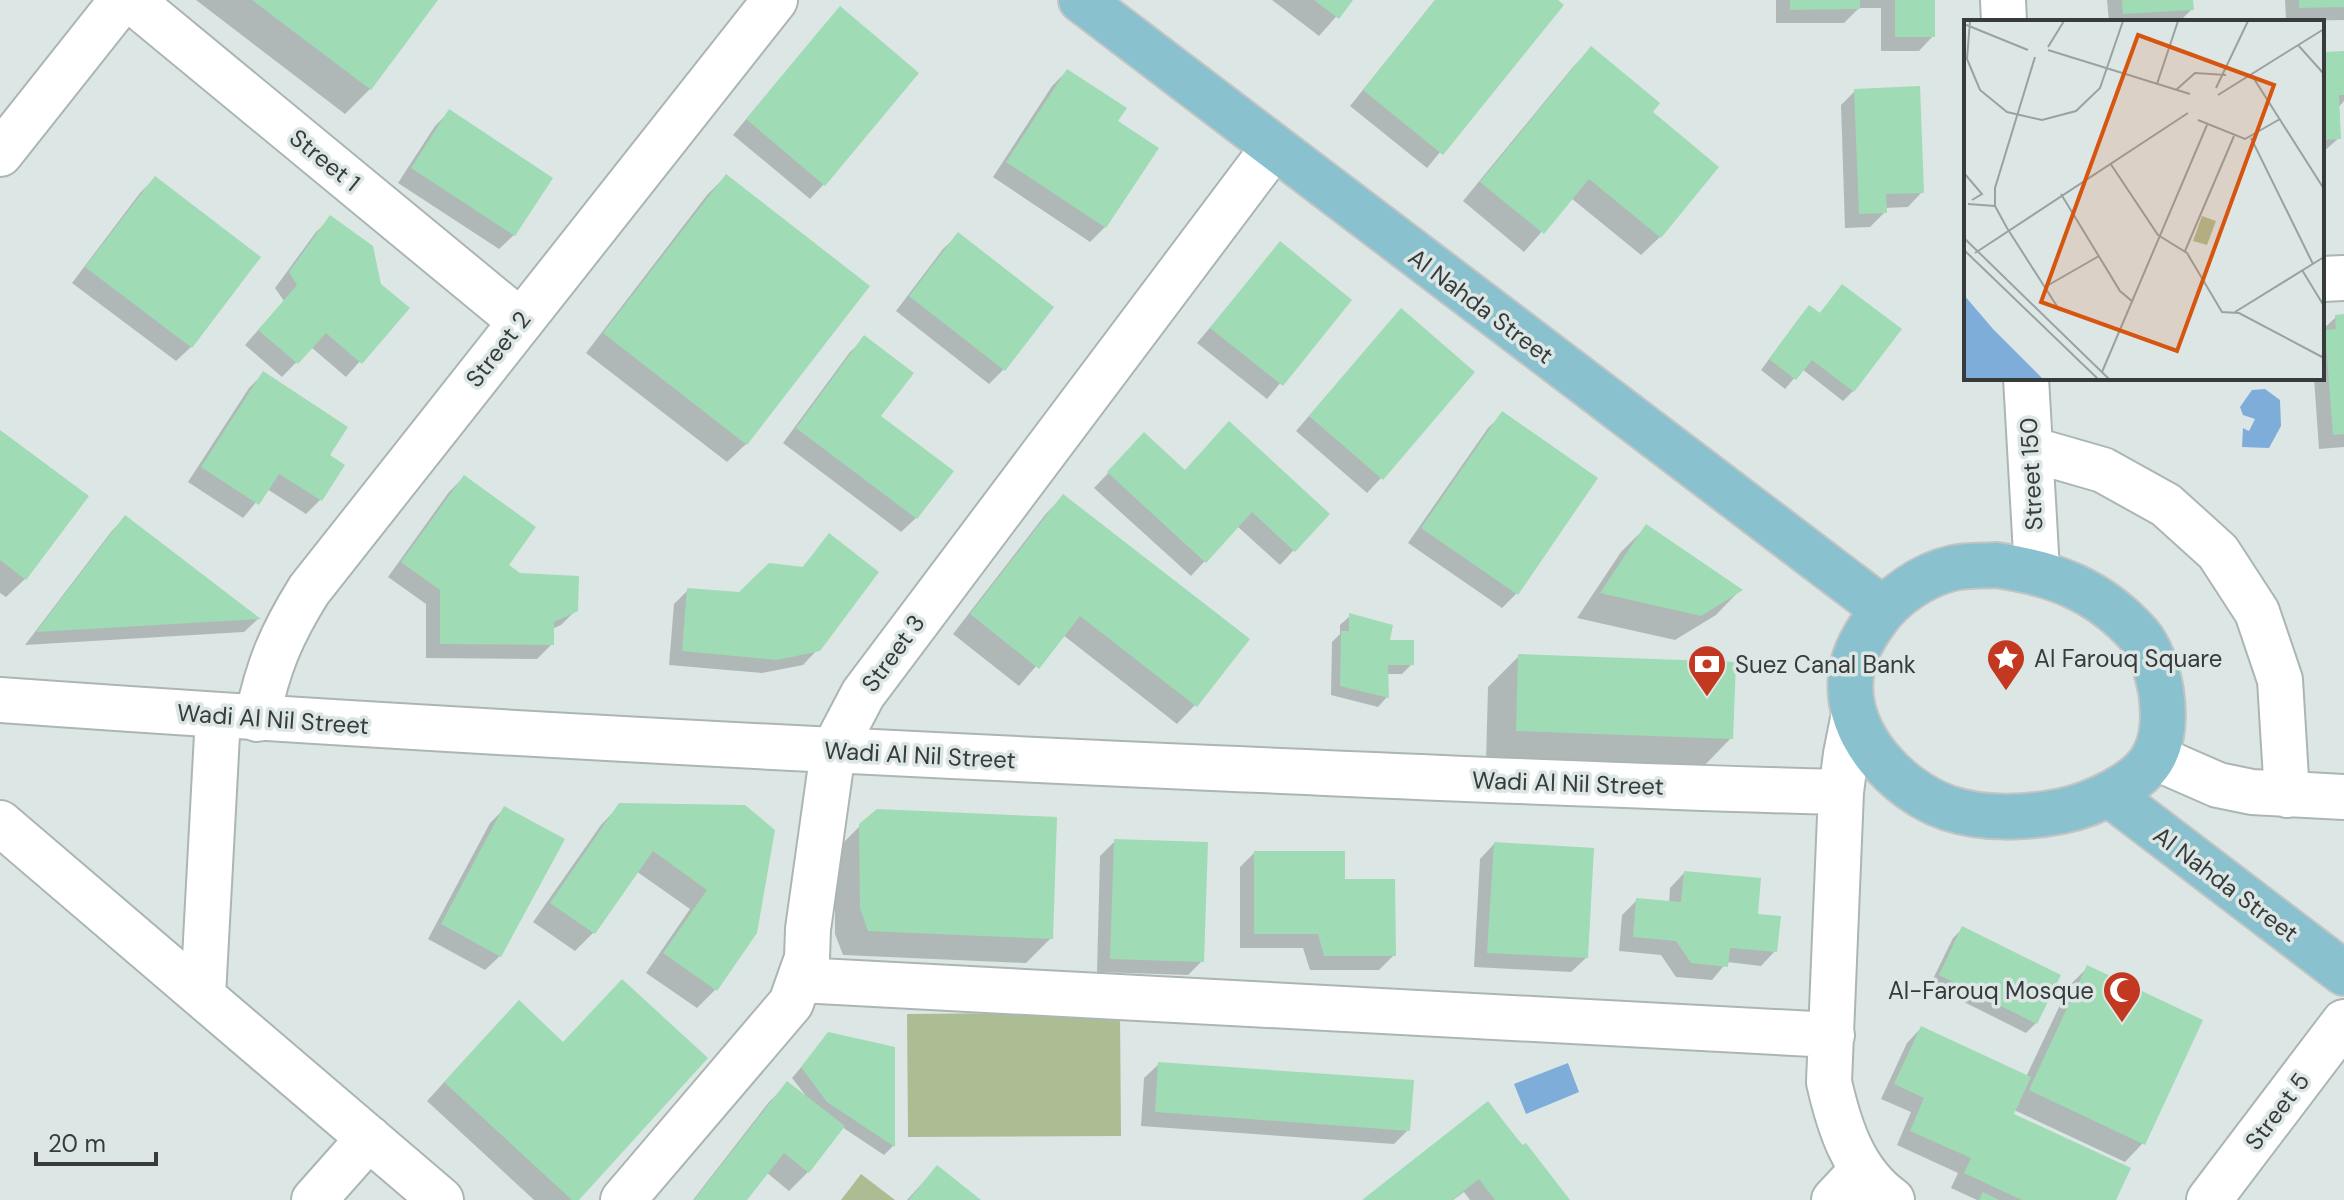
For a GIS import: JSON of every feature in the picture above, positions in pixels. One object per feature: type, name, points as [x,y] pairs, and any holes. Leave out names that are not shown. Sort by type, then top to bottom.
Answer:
[{"type":"main road","name":"Al Nahda Street","points":[[1081,0],[1883,609]]},
{"type":"main road","points":[[1996,565],[2037,571],[2076,586],[2110,609],[2141,637],[2158,675],[2164,717],[2154,757],[2135,778],[2109,794],[2072,809],[2033,816],[1994,816],[1949,809],[1908,788],[1875,755],[1854,714],[1851,677],[1861,641],[1883,609],[1916,583],[1954,568],[1996,565]]},
{"type":"main road","name":"Al Nahda Street","points":[[2109,794],[2344,973]]},
{"type":"street","points":[[0,154],[122,0]]},
{"type":"street","name":"Street 1","points":[[131,0],[520,321]]},
{"type":"street","name":"Street 2","points":[[203,996],[238,717],[267,673],[284,630],[309,590],[775,0]]},
{"type":"street","points":[[2003,0],[2004,20]]},
{"type":"street","name":"Street 3","points":[[623,1200],[791,1003],[807,958],[808,929],[833,751],[863,694],[1273,148]]},
{"type":"street","points":[[2324,279],[2344,278]]},
{"type":"street","name":"Street 150","points":[[2026,380],[2037,571]]},
{"type":"street","points":[[2030,449],[2103,470],[2166,505],[2218,552],[2257,612],[2280,680],[2287,795]]},
{"type":"street","name":"Wadi Al Nil Street","points":[[0,700],[238,717],[833,751],[1678,788],[1841,792]]},
{"type":"street","points":[[1854,714],[1841,792],[1829,1082],[1840,1128],[1862,1190]]},
{"type":"street","points":[[2154,757],[2218,785],[2252,792],[2344,797]]},
{"type":"street","points":[[0,823],[441,1200]]},
{"type":"street","points":[[800,980],[1832,1035]]},
{"type":"street","name":"Street 5","points":[[2209,1200],[2344,1022]]},
{"type":"street","points":[[314,1200],[369,1138]]},
{"type":"green space","points":[[1120,1012],[1121,1136],[908,1137],[907,1014]]},
{"type":"green space","points":[[861,1174],[895,1200],[841,1200]]},
{"type":"water","points":[[2265,389],[2280,400],[2281,426],[2269,448],[2242,447],[2243,428],[2249,431],[2255,419],[2243,415],[2240,407],[2252,390]]},
{"type":"water","points":[[1568,1063],[1579,1092],[1526,1114],[1514,1084]]},
{"type":"building","points":[[252,0],[438,0],[371,90]]},
{"type":"building","points":[[1314,0],[1353,0],[1339,19]]},
{"type":"building","points":[[1435,0],[1558,0],[1564,5],[1443,155],[1363,90]]},
{"type":"building","points":[[1790,0],[1860,0],[1860,9],[1790,10]]},
{"type":"building","points":[[1895,0],[1935,0],[1935,37],[1895,37]]},
{"type":"building","points":[[2122,0],[2193,0],[2194,10],[2123,14]]},
{"type":"building","points":[[2299,0],[2344,0],[2344,7],[2299,8]]},
{"type":"building","points":[[840,6],[919,73],[825,186],[746,119]]},
{"type":"building","points":[[1591,46],[1660,103],[1653,112],[1719,167],[1661,238],[1589,179],[1544,234],[1480,182]]},
{"type":"building","points":[[2344,51],[2344,95],[2339,95],[2341,139],[2324,140],[2324,52]]},
{"type":"building","points":[[1067,69],[1127,108],[1118,121],[1159,148],[1106,228],[1006,162]]},
{"type":"building","points":[[1920,86],[1924,193],[1886,194],[1887,213],[1859,214],[1854,89]]},
{"type":"building","points":[[449,109],[553,178],[515,236],[411,168]]},
{"type":"building","points":[[726,174],[870,286],[747,445],[603,333]]},
{"type":"building","points":[[155,176],[261,257],[192,348],[85,267]]},
{"type":"building","points":[[330,215],[373,246],[381,284],[410,308],[362,364],[326,333],[298,364],[258,330],[297,285],[289,272]]},
{"type":"building","points":[[958,232],[1054,307],[1005,371],[909,296]]},
{"type":"building","points":[[1280,241],[1352,300],[1283,386],[1210,328]]},
{"type":"building","points":[[1842,284],[1902,329],[1854,392],[1812,360],[1796,380],[1769,359],[1809,305],[1820,313]]},
{"type":"building","points":[[1401,308],[1475,372],[1383,480],[1309,416]]},
{"type":"building","points":[[2344,314],[2344,434],[2333,435],[2325,330],[2336,329],[2335,315]]},
{"type":"building","points":[[864,335],[914,373],[881,416],[954,471],[917,519],[796,428]]},
{"type":"building","points":[[263,371],[348,427],[330,455],[345,465],[322,501],[279,474],[259,505],[201,467]]},
{"type":"building","points":[[1502,411],[1598,478],[1518,595],[1421,528]]},
{"type":"building","points":[[1229,421],[1330,514],[1295,552],[1252,512],[1206,563],[1107,472],[1144,432],[1185,470]]},
{"type":"building","points":[[0,430],[89,496],[26,580],[0,560]]},
{"type":"building","points":[[464,475],[536,527],[509,565],[520,573],[579,576],[578,611],[554,622],[554,645],[440,644],[440,590],[401,562]]},
{"type":"building","points":[[1063,494],[1250,639],[1197,707],[1080,616],[1039,669],[970,614]]},
{"type":"building","points":[[125,515],[261,619],[36,632]]},
{"type":"building","points":[[1646,524],[1743,590],[1701,616],[1600,593]]},
{"type":"building","points":[[829,533],[879,572],[820,651],[777,660],[682,651],[687,588],[739,592],[769,563],[803,567]]},
{"type":"building","points":[[1349,613],[1393,625],[1390,640],[1414,640],[1414,665],[1388,665],[1389,698],[1340,686],[1341,631],[1349,631]]},
{"type":"building","points":[[1518,654],[1736,662],[1733,739],[1516,731]]},
{"type":"building","points":[[619,803],[745,805],[775,830],[757,933],[717,991],[663,953],[707,890],[653,851],[595,934],[550,903]]},
{"type":"building","points":[[504,806],[565,839],[501,957],[441,924]]},
{"type":"building","points":[[877,809],[1057,817],[1053,939],[868,931],[860,908],[859,824]]},
{"type":"building","points":[[1114,839],[1208,842],[1204,962],[1110,959]]},
{"type":"building","points":[[1494,842],[1594,848],[1588,958],[1487,953]]},
{"type":"building","points":[[1254,851],[1345,851],[1345,879],[1395,879],[1396,956],[1324,956],[1318,934],[1254,934]]},
{"type":"building","points":[[1684,871],[1761,878],[1758,914],[1781,916],[1777,952],[1730,948],[1728,967],[1691,963],[1676,941],[1633,937],[1636,898],[1681,902]]},
{"type":"building","points":[[1962,926],[2061,975],[2037,1024],[1939,975]]},
{"type":"building","points":[[2087,965],[2203,1020],[2145,1145],[2029,1090]]},
{"type":"building","points":[[622,979],[708,1058],[579,1200],[572,1200],[444,1082],[519,1000],[563,1042]]},
{"type":"building","points":[[1921,1026],[2031,1077],[2014,1114],[2131,1168],[2116,1200],[2022,1200],[1964,1173],[1971,1158],[1910,1131],[1924,1098],[1894,1084]]},
{"type":"building","points":[[828,1032],[895,1047],[895,1147],[827,1102],[801,1067]]},
{"type":"building","points":[[1158,1062],[1414,1080],[1410,1131],[1155,1112]]},
{"type":"building","points":[[787,1081],[845,1126],[809,1173],[784,1153],[747,1200],[694,1200]]},
{"type":"building","points":[[1488,1101],[1522,1145],[1526,1143],[1570,1200],[1495,1200],[1479,1179],[1452,1200],[1362,1200]]},
{"type":"building","points":[[937,1165],[981,1200],[909,1200]]},
{"type":"building","points":[[1983,1192],[1999,1200],[1979,1200]]},
{"type":"place","name":"Al Farouq Square","points":[[2006,692]]},
{"type":"place","name":"Suez Canal Bank","points":[[1707,698]]},
{"type":"place","name":"Al-Farouq Mosque","points":[[2122,1024]]}]
